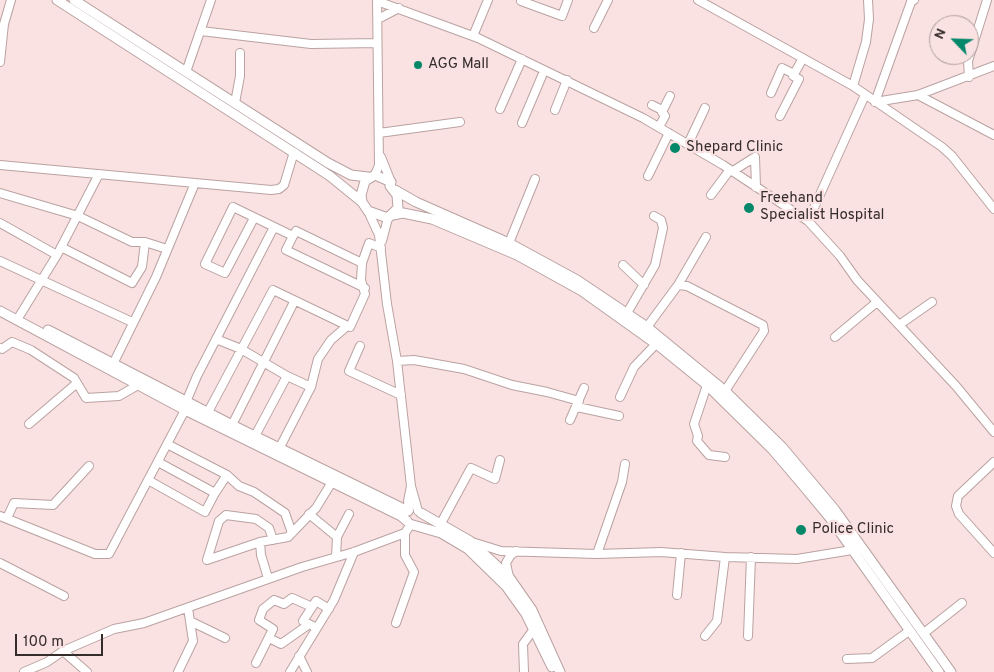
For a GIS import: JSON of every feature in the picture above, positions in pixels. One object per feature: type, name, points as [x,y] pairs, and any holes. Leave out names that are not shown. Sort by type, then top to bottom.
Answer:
[{"type":"main road","points":[[57,0],[345,186],[362,202],[368,211],[390,216],[403,212],[432,219],[517,255],[582,292],[656,344],[707,386],[788,466],[858,549],[924,633],[951,672]]},
{"type":"main road","points":[[74,0],[342,172],[371,176],[393,186],[416,202],[509,243],[576,280],[647,327],[724,391],[782,447],[835,510],[909,631],[939,672]]},
{"type":"main road","points":[[362,202],[362,189],[371,176]]},
{"type":"main road","points":[[390,216],[398,203],[393,186]]},
{"type":"main road","points":[[0,304],[113,364],[186,406],[410,523],[441,533],[468,550],[506,586],[534,629],[554,672]]},
{"type":"main road","points":[[0,311],[138,385],[186,406],[208,412],[279,449],[414,511],[470,541],[509,577],[532,610],[560,672]]},
{"type":"main road","points":[[410,523],[414,511]]},
{"type":"main road","points":[[410,523],[420,521],[414,511]]},
{"type":"street","points":[[0,62],[4,24],[11,0]]},
{"type":"street","points":[[186,72],[202,31],[211,0]]},
{"type":"street","points":[[371,176],[379,165],[377,0],[473,36],[544,71],[567,80],[688,144],[808,221],[840,256],[876,302],[956,386],[994,432]]},
{"type":"street","points":[[473,36],[488,0]]},
{"type":"street","points":[[521,1],[562,16],[568,0]]},
{"type":"street","points":[[594,28],[608,0]]},
{"type":"street","points":[[698,0],[714,4],[853,86],[952,156],[994,208]]},
{"type":"street","points":[[853,86],[866,42],[869,19],[868,0]]},
{"type":"street","points":[[875,102],[911,2],[914,0]]},
{"type":"street","points":[[969,77],[968,61],[987,0]]},
{"type":"street","points":[[378,19],[398,8]]},
{"type":"street","points":[[202,31],[311,44],[377,43]]},
{"type":"street","points":[[235,103],[240,76],[240,53]]},
{"type":"street","points":[[794,74],[803,58]]},
{"type":"street","points":[[500,109],[522,59]]},
{"type":"street","points":[[875,102],[918,96],[994,66]]},
{"type":"street","points":[[772,93],[782,68],[799,79],[780,116]]},
{"type":"street","points":[[522,122],[544,71]]},
{"type":"street","points":[[555,110],[567,80]]},
{"type":"street","points":[[808,221],[865,95]]},
{"type":"street","points":[[662,110],[670,96]]},
{"type":"street","points":[[918,96],[994,135]]},
{"type":"street","points":[[652,105],[662,110],[664,116],[659,128]]},
{"type":"street","points":[[688,144],[705,108]]},
{"type":"street","points":[[379,133],[460,122]]},
{"type":"street","points":[[648,176],[670,134]]},
{"type":"street","points":[[379,143],[383,166],[393,186]]},
{"type":"street","points":[[0,165],[279,189],[284,185],[294,152]]},
{"type":"street","points":[[711,195],[731,171],[755,156],[756,186]]},
{"type":"street","points":[[20,315],[57,255],[100,174]]},
{"type":"street","points":[[509,243],[535,178]]},
{"type":"street","points":[[113,364],[132,322],[156,277],[186,210],[195,183]]},
{"type":"street","points":[[0,193],[78,216],[132,242],[145,242],[167,249]]},
{"type":"street","points":[[254,218],[225,273],[205,264],[234,207],[293,236]]},
{"type":"street","points":[[368,211],[379,235],[381,248],[412,486],[408,501],[414,511]]},
{"type":"street","points":[[381,248],[390,216]]},
{"type":"street","points":[[627,313],[655,265],[662,240],[663,228],[661,220],[654,216]]},
{"type":"street","points":[[0,223],[57,255]]},
{"type":"street","points":[[89,466],[53,505],[14,503],[3,519],[95,554],[106,555],[114,549],[186,406],[216,338],[229,318],[274,227]]},
{"type":"street","points":[[362,263],[296,231],[286,250],[365,288]]},
{"type":"street","points":[[647,327],[678,285],[706,236]]},
{"type":"street","points":[[61,247],[132,283],[142,267],[145,242]]},
{"type":"street","points":[[279,449],[311,387],[318,359],[332,340],[346,327],[350,328],[365,288],[361,280],[362,263],[369,243],[381,248]]},
{"type":"street","points":[[0,261],[132,322]]},
{"type":"street","points":[[623,265],[644,285]]},
{"type":"street","points":[[678,285],[687,286],[763,326],[764,331],[724,391]]},
{"type":"street","points":[[208,412],[273,290],[346,327]]},
{"type":"street","points":[[232,425],[294,302]]},
{"type":"street","points":[[835,337],[876,302]]},
{"type":"street","points":[[899,325],[932,302]]},
{"type":"street","points":[[216,338],[241,349],[286,376],[311,387]]},
{"type":"street","points":[[0,348],[2,349],[12,342],[31,350],[74,378],[86,398],[119,396],[138,385]]},
{"type":"street","points":[[620,397],[634,367],[656,344]]},
{"type":"street","points":[[360,346],[349,370],[401,395]]},
{"type":"street","points":[[397,361],[414,360],[464,369],[512,385],[547,392],[578,404],[620,416]]},
{"type":"street","points":[[255,436],[286,376]]},
{"type":"street","points":[[30,424],[77,383]]},
{"type":"street","points":[[707,386],[694,424],[698,436],[697,441],[709,456],[725,457]]},
{"type":"street","points":[[570,420],[584,388]]},
{"type":"street","points":[[167,444],[227,475],[239,486],[254,492],[286,513],[292,533]]},
{"type":"street","points":[[440,525],[471,468],[495,479],[500,460]]},
{"type":"street","points":[[158,462],[215,494]]},
{"type":"street","points":[[994,462],[958,496],[956,501],[959,514],[994,553]]},
{"type":"street","points":[[597,554],[622,482],[625,464]]},
{"type":"street","points":[[148,480],[205,512],[227,475]]},
{"type":"street","points":[[273,540],[269,528],[256,519],[226,514],[220,521],[207,560],[260,542],[273,540],[288,537],[316,508],[332,482]]},
{"type":"street","points":[[309,514],[337,537]]},
{"type":"street","points":[[336,557],[337,537],[350,514]]},
{"type":"street","points":[[396,623],[414,572],[404,556],[405,533],[410,523]]},
{"type":"street","points":[[24,672],[47,662],[63,651],[114,628],[144,622],[188,608],[268,578],[354,552],[405,533]]},
{"type":"street","points":[[470,541],[500,551],[597,554],[681,553],[725,557],[797,558],[858,549]]},
{"type":"street","points":[[260,542],[261,555],[268,578]]},
{"type":"street","points":[[509,577],[506,564],[510,556],[516,551]]},
{"type":"street","points":[[290,672],[329,609],[354,552]]},
{"type":"street","points":[[677,595],[681,553]]},
{"type":"street","points":[[705,636],[718,621],[725,557]]},
{"type":"street","points":[[748,636],[751,557]]},
{"type":"street","points":[[1,562],[64,596]]},
{"type":"street","points":[[256,663],[273,629],[259,620],[263,609],[274,600],[284,604],[292,598],[312,607]]},
{"type":"street","points":[[317,628],[303,621],[316,601],[329,609]]},
{"type":"street","points":[[924,633],[962,603]]},
{"type":"street","points":[[178,672],[193,641],[192,622],[188,608]]},
{"type":"street","points":[[192,622],[225,638]]},
{"type":"street","points":[[269,638],[281,644],[308,625]]},
{"type":"street","points":[[524,672],[523,644],[534,629]]},
{"type":"street","points":[[847,659],[872,658],[909,631]]},
{"type":"street","points":[[63,651],[87,672]]},
{"type":"street","points":[[299,656],[307,672]]},
{"type":"place","name":"AGG Mall","points":[[418,65]]},
{"type":"place","name":"Shepard Clinic","points":[[675,148]]},
{"type":"place","name":"Freehand Specialist Hospital","points":[[749,208]]},
{"type":"place","name":"Police Clinic","points":[[801,530]]}]
